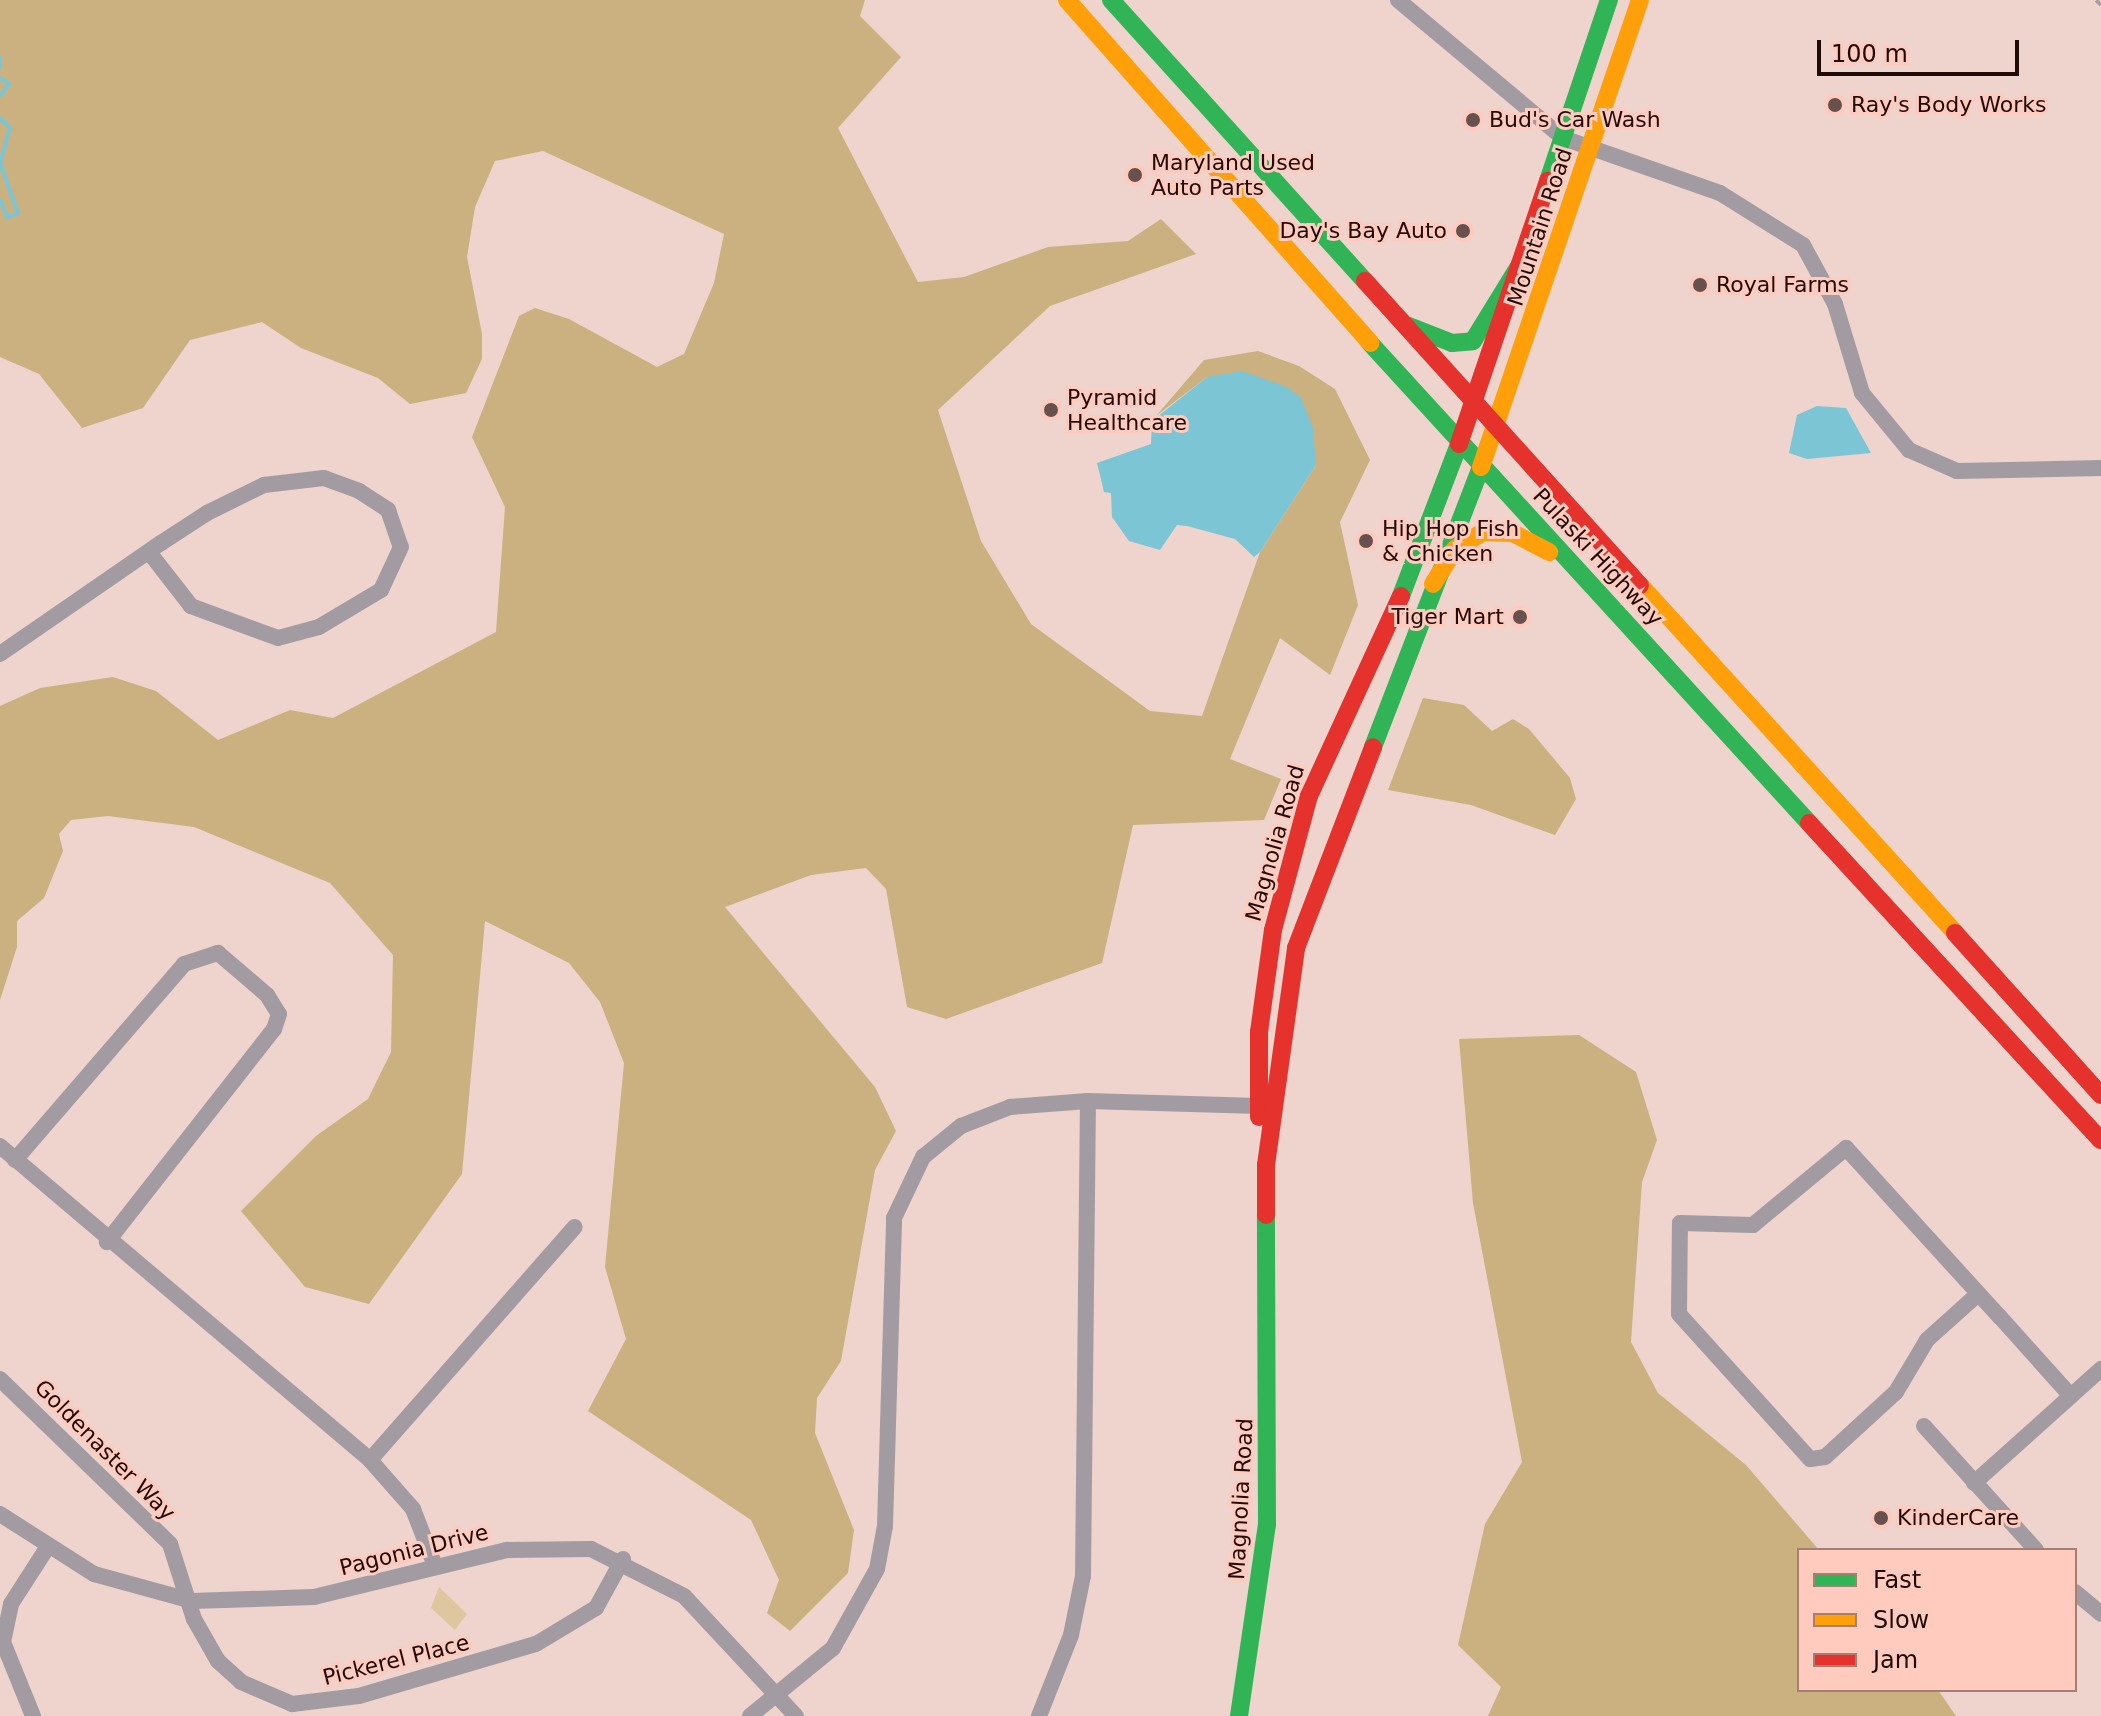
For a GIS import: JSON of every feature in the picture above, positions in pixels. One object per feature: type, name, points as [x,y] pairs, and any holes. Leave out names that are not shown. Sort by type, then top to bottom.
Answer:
[{"type":"main road","name":"Pulaski Highway","points":[[1067,0],[1459,444],[2101,1140]]},
{"type":"main road","name":"Pulaski Highway","points":[[1111,0],[2101,1095]]},
{"type":"main road","name":"Mountain Road","points":[[1459,444],[1526,255],[1609,0]]},
{"type":"main road","name":"Mountain Road","points":[[1481,467],[1640,0]]},
{"type":"main road","points":[[1191,142],[1217,118]]},
{"type":"main road","points":[[1404,325],[1452,343],[1473,341],[1526,255]]},
{"type":"main road","name":"Magnolia Road","points":[[1268,1282],[1259,1106],[1273,930],[1309,796],[1398,603],[1459,444]]},
{"type":"main road","name":"Magnolia Road","points":[[1239,1716],[1267,1525],[1267,1147],[1296,948],[1433,584],[1481,467]]},
{"type":"main road","points":[[1433,584],[1468,537],[1496,529],[1529,540],[1596,590]]},
{"type":"street","points":[[1398,0],[1563,138],[1745,204],[1803,245],[1830,291],[1862,393],[1909,450],[1957,471],[2101,468]]},
{"type":"street","points":[[0,654],[149,552],[264,485],[324,478],[388,510],[401,547],[396,571],[381,590],[319,627],[278,638],[191,606],[149,552]]},
{"type":"street","points":[[15,1160],[184,964],[218,953],[267,995],[279,1014],[274,1029],[107,1242]]},
{"type":"street","points":[[1039,1716],[1071,1635],[1083,1576],[1088,1101]]},
{"type":"street","points":[[750,1716],[833,1648],[877,1569],[885,1526],[894,1218],[908,1180],[961,1126],[1010,1107],[1088,1101],[1259,1106]]},
{"type":"street","points":[[0,1146],[107,1242],[370,1460],[413,1509],[435,1566]]},
{"type":"street","points":[[1978,1294],[1927,1340],[1896,1392],[1825,1457],[1810,1459],[1679,1314],[1680,1223],[1761,1221],[1846,1148],[2071,1396]]},
{"type":"street","points":[[370,1460],[575,1227]]},
{"type":"street","points":[[1974,1483],[2101,1369]]},
{"type":"street","name":"Goldenaster Way","points":[[0,1379],[170,1544],[192,1601]]},
{"type":"street","points":[[1924,1426],[2034,1548]]},
{"type":"street","name":"Pagonia Drive","points":[[0,1514],[47,1548],[94,1574],[192,1601],[314,1597],[435,1566],[560,1545],[623,1559],[684,1596],[796,1716]]},
{"type":"street","points":[[33,1716],[10,1672],[4,1622],[47,1548]]},
{"type":"street","name":"Pickerel Place","points":[[192,1601],[218,1661],[241,1682],[292,1704],[318,1702],[536,1644],[596,1608],[623,1559]]},
{"type":"street","points":[[2077,1594],[2101,1614]]},
{"type":"shaded area","points":[[0,0],[865,0],[860,16],[901,57],[838,128],[918,282],[964,277],[1048,247],[1128,241],[1161,219],[1196,254],[1050,306],[938,410],[981,541],[1031,624],[1150,711],[1202,716],[1260,552],[1316,465],[1207,377],[1156,416],[1204,360],[1258,351],[1299,366],[1335,389],[1370,460],[1340,522],[1358,605],[1330,675],[1280,638],[1230,759],[1281,779],[1264,820],[1133,825],[1102,963],[946,1019],[907,1007],[886,889],[866,868],[811,875],[725,907],[875,1087],[896,1131],[875,1170],[841,1361],[817,1398],[815,1433],[854,1530],[848,1573],[790,1631],[767,1613],[779,1580],[751,1520],[588,1411],[626,1339],[605,1267],[624,1063],[600,1002],[569,963],[485,921],[462,1174],[369,1304],[305,1287],[241,1211],[316,1136],[368,1099],[391,1052],[393,955],[330,883],[194,827],[108,816],[71,820],[59,834],[63,851],[44,898],[17,921],[17,947],[0,1000],[0,706],[40,688],[113,677],[156,691],[218,740],[290,710],[333,718],[496,632],[505,507],[472,437],[519,316],[535,308],[569,319],[657,367],[684,354],[714,283],[724,234],[543,151],[495,161],[475,207],[467,257],[482,334],[482,359],[466,393],[410,404],[378,378],[301,348],[262,322],[190,340],[143,408],[82,428],[39,374],[0,357]]},
{"type":"shaded area","points":[[1423,698],[1464,705],[1492,731],[1513,719],[1529,729],[1570,778],[1576,799],[1555,835],[1471,805],[1388,790]]},
{"type":"shaded area","points":[[1579,1035],[1636,1072],[1657,1140],[1642,1182],[1631,1342],[1658,1393],[1746,1465],[1817,1548],[1797,1548],[1797,1692],[1939,1692],[1956,1716],[1488,1716],[1501,1687],[1458,1645],[1485,1524],[1522,1462],[1473,1203],[1459,1039]]},
{"type":"shaded area","points":[[439,1587],[467,1614],[455,1630],[431,1608]]},
{"type":"water","points":[[1242,371],[1287,387],[1301,398],[1313,428],[1316,465],[1260,552],[1254,557],[1235,539],[1177,525],[1160,550],[1129,541],[1112,517],[1111,493],[1104,492],[1097,463],[1151,444],[1152,421],[1207,377]]},
{"type":"water","points":[[1817,406],[1846,408],[1871,453],[1807,459],[1789,453],[1797,415]]},
{"type":"waterway","points":[[0,57],[0,68]]},
{"type":"waterway","points":[[0,78],[9,84],[0,96]]},
{"type":"waterway","points":[[0,118],[10,128],[0,163],[18,213],[7,217],[0,200]]},
{"type":"railway","points":[[2096,0],[2101,5]]},
{"type":"traffic: fast","points":[[1111,0],[1365,281]]},
{"type":"traffic: fast","points":[[1548,181],[1609,0]]},
{"type":"traffic: fast","points":[[1409,326],[1452,343],[1473,341],[1526,255]]},
{"type":"traffic: fast","points":[[1370,343],[1809,823]]},
{"type":"traffic: fast","points":[[1401,596],[1459,444]]},
{"type":"traffic: fast","points":[[1373,747],[1481,467]]},
{"type":"traffic: fast","points":[[1239,1716],[1267,1525],[1266,1215]]},
{"type":"traffic: slow","points":[[1067,0],[1370,343]]},
{"type":"traffic: slow","points":[[1481,467],[1640,0]]},
{"type":"traffic: slow","points":[[1433,584],[1455,549],[1483,532],[1513,533],[1549,552]]},
{"type":"traffic: slow","points":[[1640,585],[1955,933]]},
{"type":"traffic: jam","points":[[1459,444],[1548,181]]},
{"type":"traffic: jam","points":[[1365,281],[1640,585]]},
{"type":"traffic: jam","points":[[1259,1117],[1259,1032],[1273,930],[1309,796],[1401,596]]},
{"type":"traffic: jam","points":[[1266,1215],[1266,1165],[1296,948],[1373,747]]},
{"type":"traffic: jam","points":[[1809,823],[2101,1140]]},
{"type":"traffic: jam","points":[[1955,933],[2101,1095]]},
{"type":"place","name":"Ray's Body Works","points":[[1835,105]]},
{"type":"place","name":"Bud's Car Wash","points":[[1473,120]]},
{"type":"place","name":"Maryland Used Auto Parts","points":[[1135,175]]},
{"type":"place","name":"Day's Bay Auto","points":[[1463,231]]},
{"type":"place","name":"Royal Farms","points":[[1700,285]]},
{"type":"place","name":"Pyramid Healthcare","points":[[1051,410]]},
{"type":"place","name":"Hip Hop Fish & Chicken","points":[[1366,541]]},
{"type":"place","name":"Tiger Mart","points":[[1520,617]]},
{"type":"place","name":"KinderCare","points":[[1881,1518]]}]
